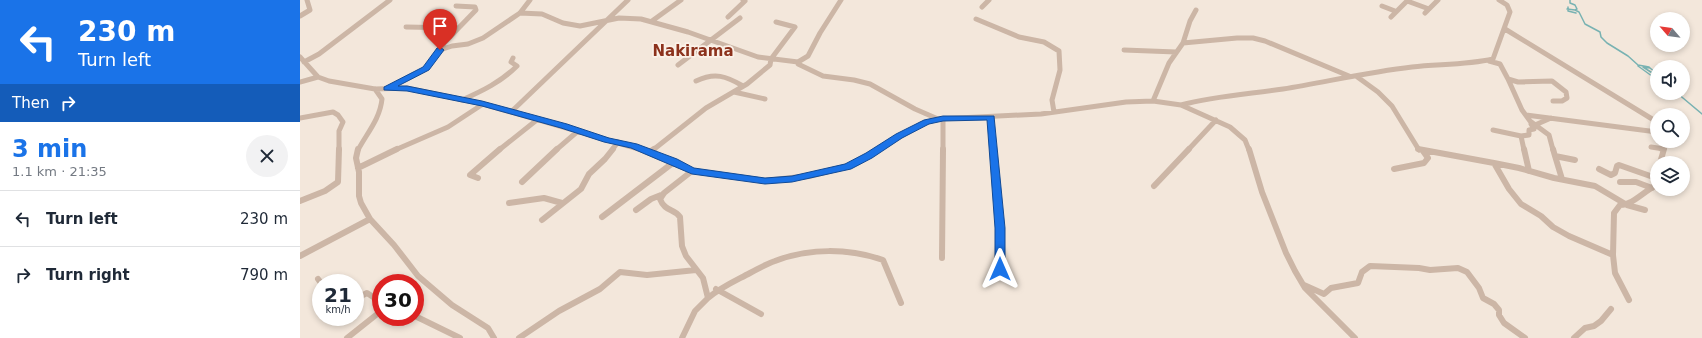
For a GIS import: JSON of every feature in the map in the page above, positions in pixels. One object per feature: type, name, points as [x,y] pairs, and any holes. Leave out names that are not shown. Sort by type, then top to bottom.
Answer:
[{"type":"street","points":[[300,16],[310,10],[307,0]]},
{"type":"street","points":[[304,62],[319,54],[390,0]]},
{"type":"street","points":[[440,50],[452,46],[474,43],[507,23],[520,13],[530,0]]},
{"type":"street","points":[[511,112],[604,21],[628,0]]},
{"type":"street","points":[[652,21],[682,0]]},
{"type":"street","points":[[728,17],[744,1],[742,0]]},
{"type":"street","points":[[520,13],[542,14],[563,23],[572,25],[591,25],[604,21],[628,18],[652,21],[712,40],[758,57],[798,62],[808,56],[820,32],[841,0]]},
{"type":"street","points":[[982,7],[989,0]]},
{"type":"street","points":[[1391,17],[1407,0],[1427,11],[1438,0]]},
{"type":"street","points":[[1181,105],[1208,98],[1269,91],[1349,76],[1414,67],[1452,65],[1493,59],[1496,46],[1505,29],[1510,9],[1499,0]]},
{"type":"street","points":[[387,89],[426,69],[444,43],[476,8],[473,6],[456,6]]},
{"type":"street","points":[[1382,6],[1395,11]]},
{"type":"street","points":[[1153,101],[1164,73],[1183,43],[1190,21],[1196,10]]},
{"type":"street","points":[[678,65],[740,18]]},
{"type":"street","points":[[976,19],[1021,38],[1043,40],[1059,51],[1060,70],[1051,102],[1054,112]]},
{"type":"street","points":[[650,152],[706,108],[743,86],[770,65],[771,59],[795,28],[794,26],[776,22]]},
{"type":"street","points":[[406,27],[458,28]]},
{"type":"street","points":[[1505,29],[1650,118]]},
{"type":"street","points":[[1183,43],[1253,38],[1265,41],[1349,76]]},
{"type":"street","points":[[1124,50],[1176,52]]},
{"type":"street","points":[[300,57],[318,77]]},
{"type":"street","points":[[462,100],[484,90],[508,75],[517,66],[511,62],[513,58]]},
{"type":"street","points":[[1488,60],[1500,64],[1526,115],[1534,124],[1544,130],[1550,137],[1553,152],[1562,179]]},
{"type":"street","points":[[798,62],[798,64],[823,76],[854,80],[870,84],[926,114],[940,119]]},
{"type":"street","points":[[696,81],[705,76],[713,75],[734,80],[743,86]]},
{"type":"street","points":[[1356,76],[1376,89],[1390,102],[1410,138],[1428,158],[1424,164],[1394,169]]},
{"type":"street","points":[[300,82],[318,77],[375,89],[407,88],[482,104],[633,146],[674,162],[692,171],[765,181],[809,176],[848,166],[869,156],[899,136],[927,122],[940,119],[991,118],[1054,112],[1126,102],[1153,101],[1181,105],[1216,120],[1239,133],[1249,146],[1262,192],[1286,253],[1304,285],[1355,338]]},
{"type":"street","points":[[1508,79],[1518,82],[1552,81],[1566,92],[1567,98],[1562,101],[1553,101]]},
{"type":"street","points":[[375,89],[382,99],[381,109],[372,128],[358,149],[356,158],[361,204],[370,219],[394,245],[418,276],[452,305],[488,328],[494,338]]},
{"type":"street","points":[[734,92],[765,99]]},
{"type":"street","points":[[358,168],[392,151],[442,130],[482,104]]},
{"type":"street","points":[[300,118],[334,112],[343,122],[339,131],[338,182],[329,189],[300,201]]},
{"type":"street","points":[[926,114],[927,122]]},
{"type":"street","points":[[1526,115],[1650,131]]},
{"type":"street","points":[[991,118],[1000,221],[1000,269]]},
{"type":"street","points":[[1493,130],[1521,136],[1529,135],[1529,130],[1534,129],[1531,123],[1534,124],[1552,118]]},
{"type":"street","points":[[478,178],[470,175],[504,145],[538,119]]},
{"type":"street","points":[[940,119],[942,258]]},
{"type":"street","points":[[1154,186],[1216,120]]},
{"type":"street","points":[[522,182],[545,159],[578,131]]},
{"type":"street","points":[[1521,136],[1529,171]]},
{"type":"street","points":[[542,220],[581,189],[589,174],[618,142]]},
{"type":"street","points":[[1662,156],[1664,148]]},
{"type":"street","points":[[1421,150],[1511,166],[1595,186],[1627,205],[1645,210]]},
{"type":"street","points":[[1555,156],[1575,160]]},
{"type":"street","points":[[602,217],[674,162]]},
{"type":"street","points":[[1494,163],[1509,189],[1521,204],[1541,216],[1553,227],[1569,236],[1606,250],[1614,255]]},
{"type":"street","points":[[1599,169],[1611,175],[1615,173],[1617,166],[1619,165],[1650,174]]},
{"type":"street","points":[[636,210],[656,196],[661,196],[692,171]]},
{"type":"street","points":[[1620,182],[1635,181],[1650,185]]},
{"type":"street","points":[[1629,300],[1618,283],[1613,267],[1614,213],[1620,205],[1627,205],[1650,189]]},
{"type":"street","points":[[661,196],[660,199],[663,206],[678,214],[680,217],[682,246],[686,256],[704,278],[708,298]]},
{"type":"street","points":[[509,203],[544,198],[562,203]]},
{"type":"street","points":[[300,256],[370,219]]},
{"type":"street","points":[[682,338],[692,316],[703,301],[716,290],[779,259],[830,250],[858,252],[872,255],[882,260],[901,303]]},
{"type":"street","points":[[1316,299],[1331,288],[1358,283],[1362,272],[1370,266],[1419,268],[1430,270],[1458,268],[1468,272],[1479,288],[1483,298],[1494,304],[1499,310],[1501,322],[1525,338]]},
{"type":"street","points":[[519,338],[559,311],[600,288],[620,272],[660,275],[696,270]]},
{"type":"street","points":[[1304,285],[1324,294]]},
{"type":"street","points":[[716,290],[761,314]]},
{"type":"street","points":[[1574,338],[1584,328],[1594,326],[1611,309]]},
{"type":"street","points":[[347,338],[372,318]]},
{"type":"street","points":[[424,320],[460,338]]},
{"type":"waterway","points":[[1570,0],[1570,3],[1575,5],[1577,9],[1575,10]]},
{"type":"waterway","points":[[1568,9],[1575,10]]},
{"type":"waterway","points":[[1568,9],[1568,11],[1576,13]]},
{"type":"waterway","points":[[1575,10],[1579,12],[1585,24],[1600,32],[1601,37],[1607,43],[1628,56],[1638,65],[1650,68]]},
{"type":"waterway","points":[[1638,66],[1650,75]]},
{"type":"waterway","points":[[1650,68],[1643,67],[1650,72]]},
{"type":"waterway","points":[[1685,100],[1702,114]]},
{"type":"district","name":"Nakirama","points":[[693,51]]},
{"type":"route","points":[[440,50],[426,69],[387,89],[407,88],[482,104],[564,126],[592,136],[624,143],[650,152],[692,171],[751,180],[765,181],[792,179],[841,169],[869,156],[899,136],[921,124],[938,119],[991,118],[998,192],[1000,269]]}]
